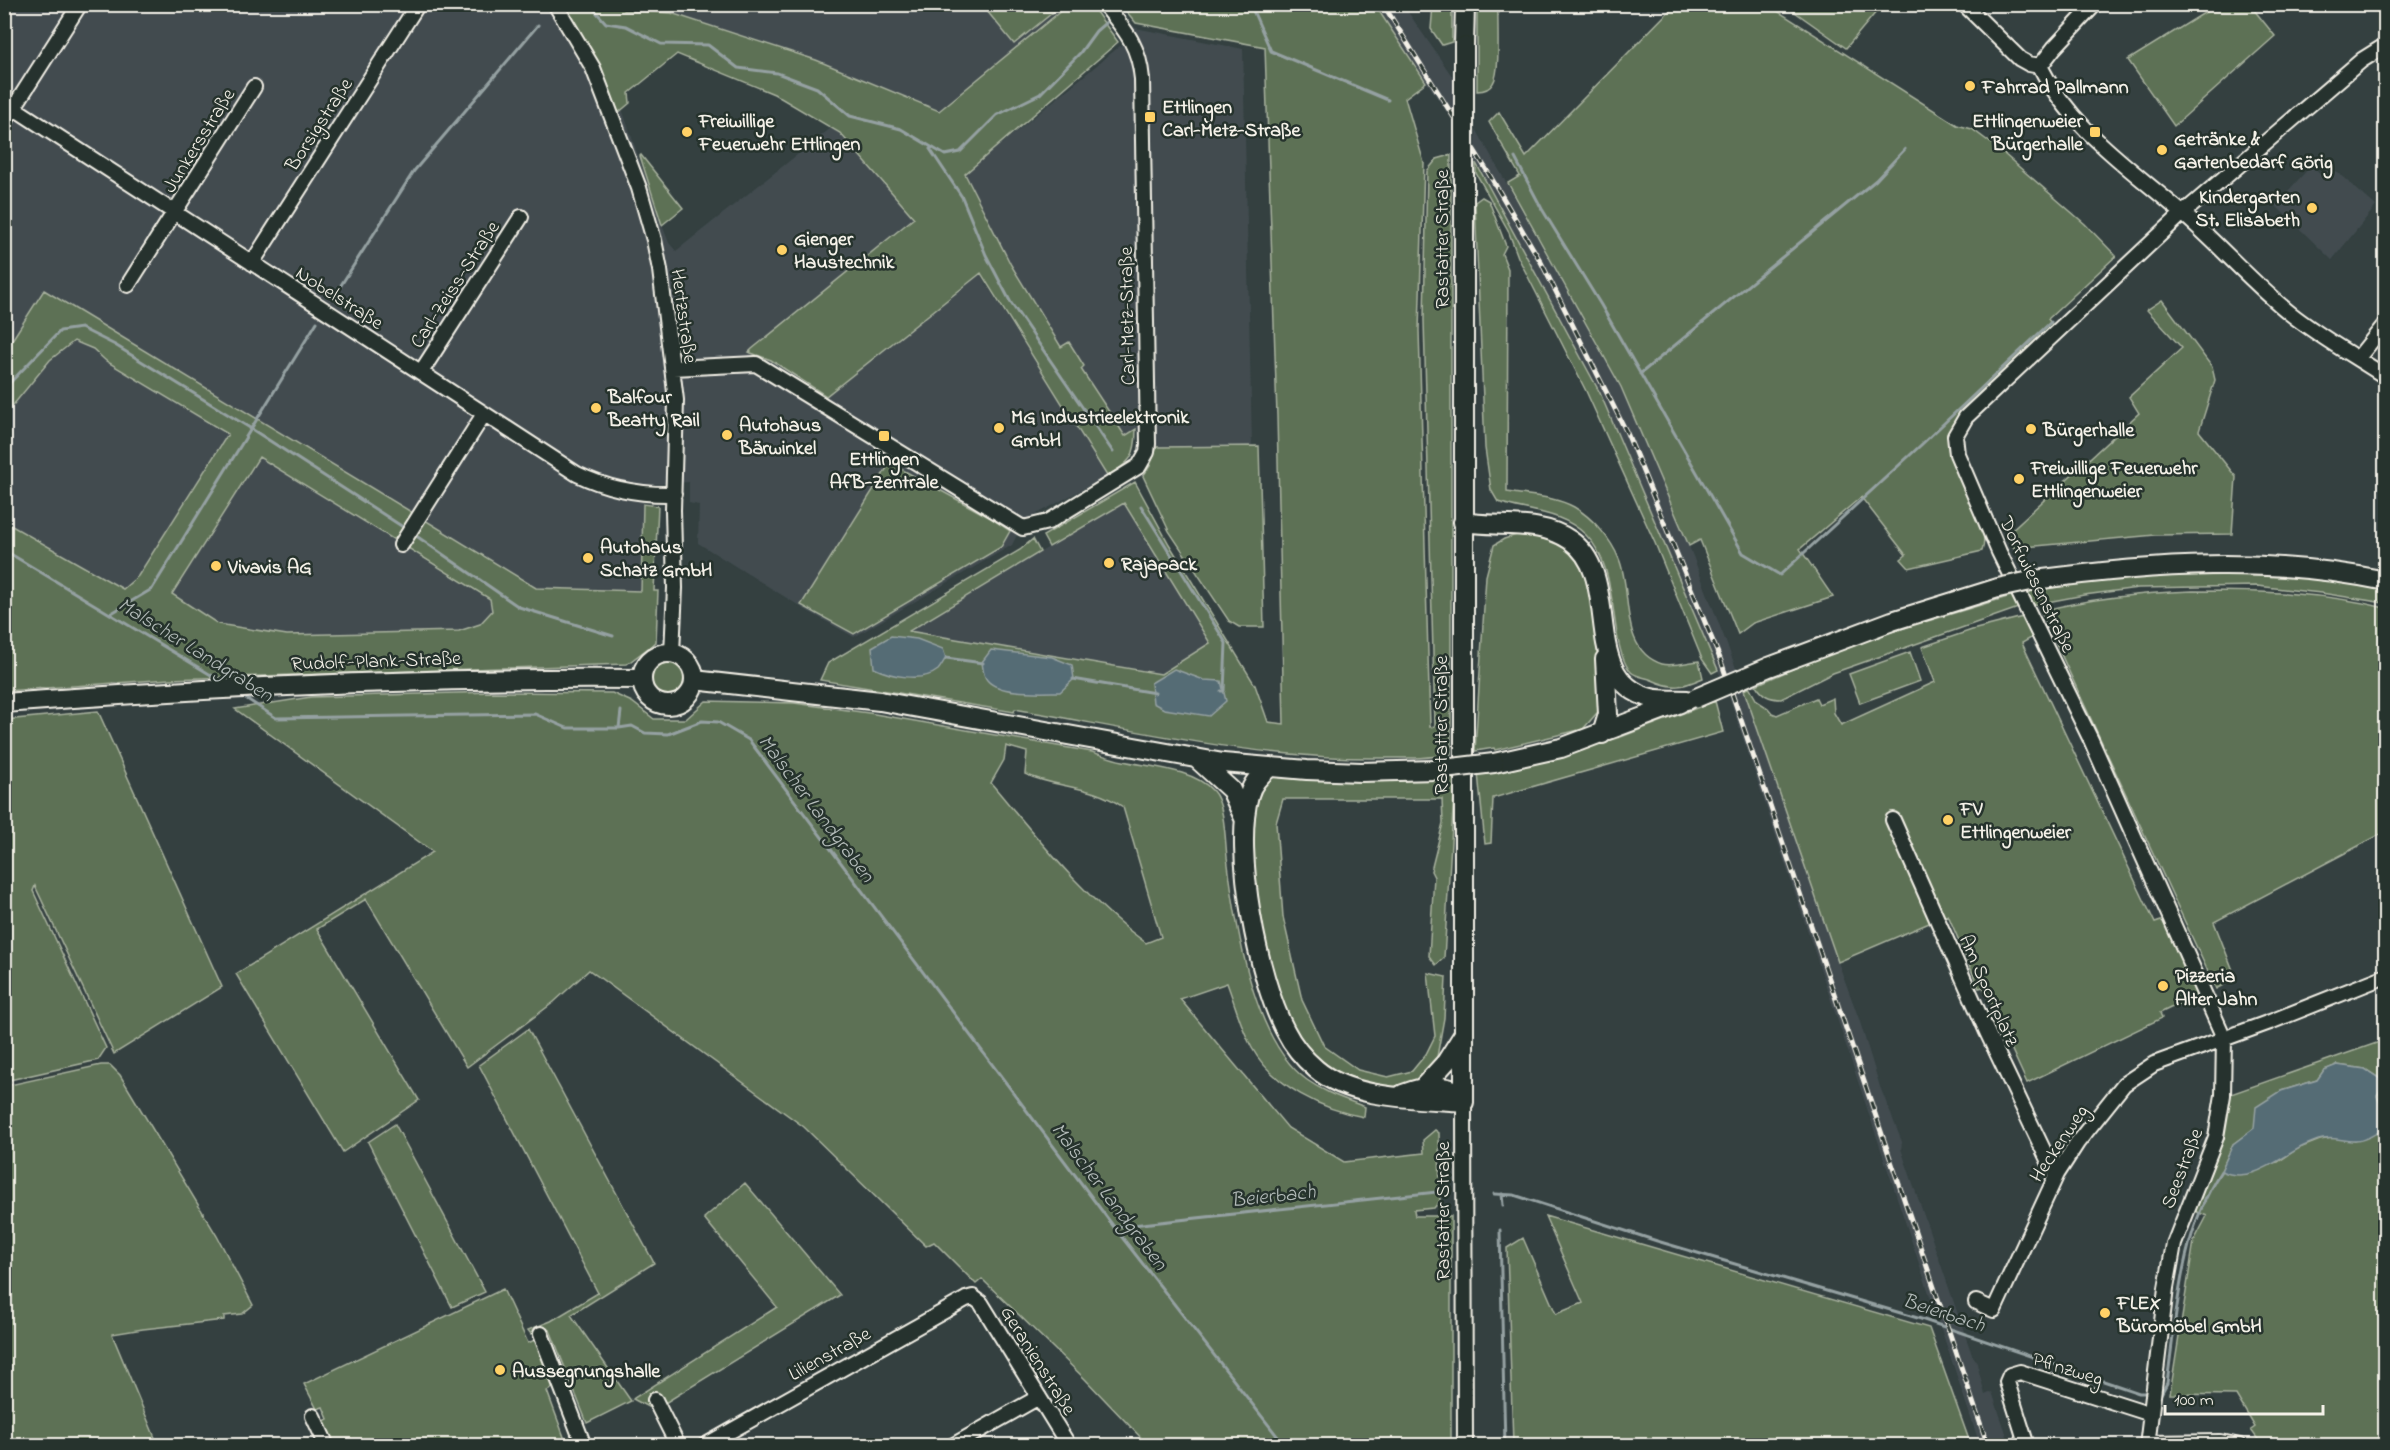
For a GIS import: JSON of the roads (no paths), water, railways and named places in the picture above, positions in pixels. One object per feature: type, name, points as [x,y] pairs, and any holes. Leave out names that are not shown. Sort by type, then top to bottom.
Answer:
[{"type":"main road","name":"Rastatter Straße","points":[[1464,1098],[1465,4]]},
{"type":"main road","points":[[1463,522],[1484,525],[1535,526],[1549,529],[1570,539],[1578,546],[1591,566],[1600,595],[1611,666],[1618,678],[1626,685],[1653,699],[1692,699]]},
{"type":"main road","points":[[694,680],[880,701],[1196,758],[1270,767],[1362,772],[1435,770],[1494,763],[1561,748],[1892,621],[1998,588],[2035,580],[2135,567],[2227,564],[2315,570],[2385,581]]},
{"type":"main road","points":[[1602,734],[1608,714],[1604,669],[1606,645]]},
{"type":"main road","points":[[672,653],[685,659],[690,665],[694,680],[693,688],[683,701],[668,705],[652,700],[643,687],[642,679],[644,670],[655,657],[672,653]]},
{"type":"main road","name":"Rudolf-Plank-Straße","points":[[4,703],[216,689],[567,677],[642,679]]},
{"type":"main road","points":[[1196,758],[1231,790],[1244,818]]},
{"type":"main road","points":[[1270,767],[1258,777],[1252,788],[1244,818],[1245,862],[1251,915],[1270,998],[1285,1031],[1299,1052],[1317,1070],[1342,1084],[1399,1096],[1464,1098]]},
{"type":"main road","points":[[1424,1086],[1446,1062],[1463,1035]]},
{"type":"main road","points":[[1399,1096],[1424,1086],[1449,1087],[1464,1098]]},
{"type":"street","points":[[4,123],[80,4]]},
{"type":"street","name":"Borsigstraße","points":[[252,264],[418,4]]},
{"type":"street","name":"Hertzstraße","points":[[555,4],[593,68],[639,188],[660,270],[676,400],[675,588],[672,653]]},
{"type":"street","name":"Carl-Metz-Straße","points":[[673,368],[756,364],[1023,528],[1048,522],[1133,471],[1144,460],[1148,444],[1142,79],[1135,45],[1104,4]]},
{"type":"street","points":[[1964,4],[2020,59],[2040,66]]},
{"type":"street","points":[[2040,66],[2095,4]]},
{"type":"street","name":"Dorfwiesenstraße","points":[[2224,1038],[2091,740],[1999,552],[1957,454],[1955,436],[1966,417],[2183,213],[2362,60],[2385,45]]},
{"type":"street","points":[[2040,66],[2051,89],[2080,125],[2183,213],[2286,310],[2385,377]]},
{"type":"street","name":"Junkersstraße","points":[[174,213],[254,87]]},
{"type":"street","name":"Nobelstraße","points":[[14,108],[577,474],[608,488],[634,493],[674,494]]},
{"type":"street","points":[[128,285],[174,213]]},
{"type":"street","name":"Carl-Zeiss-Straße","points":[[421,372],[520,218]]},
{"type":"street","points":[[2358,358],[2385,323]]},
{"type":"street","points":[[401,545],[484,414]]},
{"type":"street","name":"Am Sportplatz","points":[[1893,820],[1987,1032],[2049,1162],[2057,1174]]},
{"type":"street","points":[[2224,1038],[2385,976]]},
{"type":"street","name":"Heckenweg","points":[[1976,1302],[1994,1310],[2057,1174],[2077,1143],[2124,1084],[2154,1064],[2224,1038]]},
{"type":"street","name":"Seestraße","points":[[2147,1444],[2166,1288],[2174,1244],[2216,1137],[2223,1095],[2224,1038]]},
{"type":"street","name":"Rastatter Straße","points":[[1464,1098],[1465,1446]]},
{"type":"street","name":"Geranienstraße","points":[[973,1297],[981,1302],[1069,1446]]},
{"type":"street","name":"Lilienstraße","points":[[704,1446],[956,1304],[973,1297]]},
{"type":"street","points":[[541,1334],[584,1446]]},
{"type":"street","name":"Pfinzweg","points":[[2027,1446],[2007,1382],[2010,1375],[2020,1372],[2151,1414]]},
{"type":"street","points":[[952,1446],[1039,1397]]},
{"type":"street","points":[[655,1400],[678,1446]]},
{"type":"street","points":[[313,1416],[327,1446]]},
{"type":"street","points":[[2147,1444],[2221,1442],[2240,1446]]},
{"type":"water","points":[[891,636],[917,639],[943,649],[946,658],[938,670],[924,676],[897,676],[874,668],[872,647]]},
{"type":"water","points":[[991,650],[1052,657],[1072,665],[1074,679],[1060,692],[1021,692],[1001,688],[993,685],[984,674],[982,662]]},
{"type":"water","points":[[1174,669],[1204,680],[1221,681],[1226,701],[1209,716],[1164,709],[1153,703],[1151,683]]},
{"type":"water","points":[[2337,1065],[2365,1069],[2385,1082],[2377,1096],[2385,1116],[2384,1128],[2359,1141],[2323,1139],[2310,1143],[2273,1164],[2248,1174],[2235,1175],[2221,1171],[2233,1144],[2254,1128],[2256,1107],[2281,1091],[2317,1080],[2324,1070]]},
{"type":"waterway","points":[[589,4],[606,23],[626,26],[661,44],[708,45],[738,68],[777,73],[817,88],[850,116],[901,129],[945,155],[960,152],[997,115],[1040,94],[1080,53],[1096,31],[1110,19]]},
{"type":"waterway","points":[[1117,13],[1127,4]]},
{"type":"waterway","points":[[1250,4],[1271,51],[1388,100]]},
{"type":"waterway","points":[[334,296],[414,171],[538,25]]},
{"type":"waterway","points":[[930,149],[962,197],[986,255],[1011,303],[1113,452]]},
{"type":"waterway","points":[[1640,374],[1876,180],[1905,149]]},
{"type":"waterway","points":[[1515,158],[1542,209],[1601,305],[1743,553],[1780,575],[2051,322]]},
{"type":"waterway","points":[[110,614],[152,589],[317,322]]},
{"type":"waterway","points":[[4,389],[60,331],[81,328],[115,345],[250,428],[406,529]]},
{"type":"waterway","points":[[1141,506],[1226,643],[1224,691],[1221,691]]},
{"type":"waterway","points":[[412,533],[519,607],[613,636]]},
{"type":"waterway","name":"Malscher Landgraben","points":[[4,550],[221,681]]},
{"type":"waterway","points":[[946,658],[983,663]]},
{"type":"waterway","points":[[1073,679],[1155,693]]},
{"type":"waterway","name":"Malscher Landgraben","points":[[241,695],[276,718],[535,714],[567,728],[632,726],[645,733],[668,734],[702,721],[718,722],[749,740],[1114,1227],[1285,1446]]},
{"type":"waterway","points":[[619,728],[621,711]]},
{"type":"waterway","name":"Beierbach","points":[[2156,1393],[2161,1394],[2167,1383],[2182,1274],[2189,1247],[2207,1195],[2221,1171]]},
{"type":"waterway","name":"Beierbach","points":[[1114,1227],[1437,1192]]},
{"type":"waterway","name":"Beierbach","points":[[1494,1194],[1514,1195],[1657,1241],[1921,1319],[2139,1393],[2150,1393]]},
{"type":"waterway","points":[[1502,1194],[1503,1205]]},
{"type":"waterway","points":[[1500,1230],[1505,1446]]},
{"type":"railway","points":[[1383,4],[1541,262],[1627,433],[1721,661],[1988,1446]]},
{"type":"place","name":"Fahrrad Pallmann","points":[[1970,86]]},
{"type":"place","name":"Ettlingen Carl-Metz-Straße","points":[[1150,117]]},
{"type":"place","name":"Freiwillige Feuerwehr Ettlingen","points":[[687,132]]},
{"type":"place","name":"Ettlingenweier Bürgerhalle","points":[[2095,132]]},
{"type":"place","name":"Getränke & Gartenbedarf Görig","points":[[2162,150]]},
{"type":"place","name":"Kindergarten St. Elisabeth","points":[[2312,208]]},
{"type":"place","name":"Gienger Haustechnik","points":[[782,250]]},
{"type":"place","name":"Balfour Beatty Rail","points":[[596,408]]},
{"type":"place","name":"MG Industrieelektronik GmbH","points":[[999,428]]},
{"type":"place","name":"Bürgerhalle","points":[[2031,429]]},
{"type":"place","name":"Autohaus Bärwinkel","points":[[727,435]]},
{"type":"place","name":"Ettlingen AfB-Zentrale","points":[[884,436]]},
{"type":"place","name":"Freiwillige Feuerwehr Ettlingenweier","points":[[2019,479]]},
{"type":"place","name":"Autohaus Schatz GmbH","points":[[588,558]]},
{"type":"place","name":"Rajapack","points":[[1109,563]]},
{"type":"place","name":"Vivavis AG","points":[[216,566]]},
{"type":"place","name":"FV Ettlingenweier","points":[[1948,820]]},
{"type":"place","name":"Pizzeria Alter Jahn","points":[[2163,986]]},
{"type":"place","name":"FLEX Büromöbel GmbH","points":[[2105,1313]]},
{"type":"place","name":"Aussegnungshalle","points":[[500,1370]]}]
